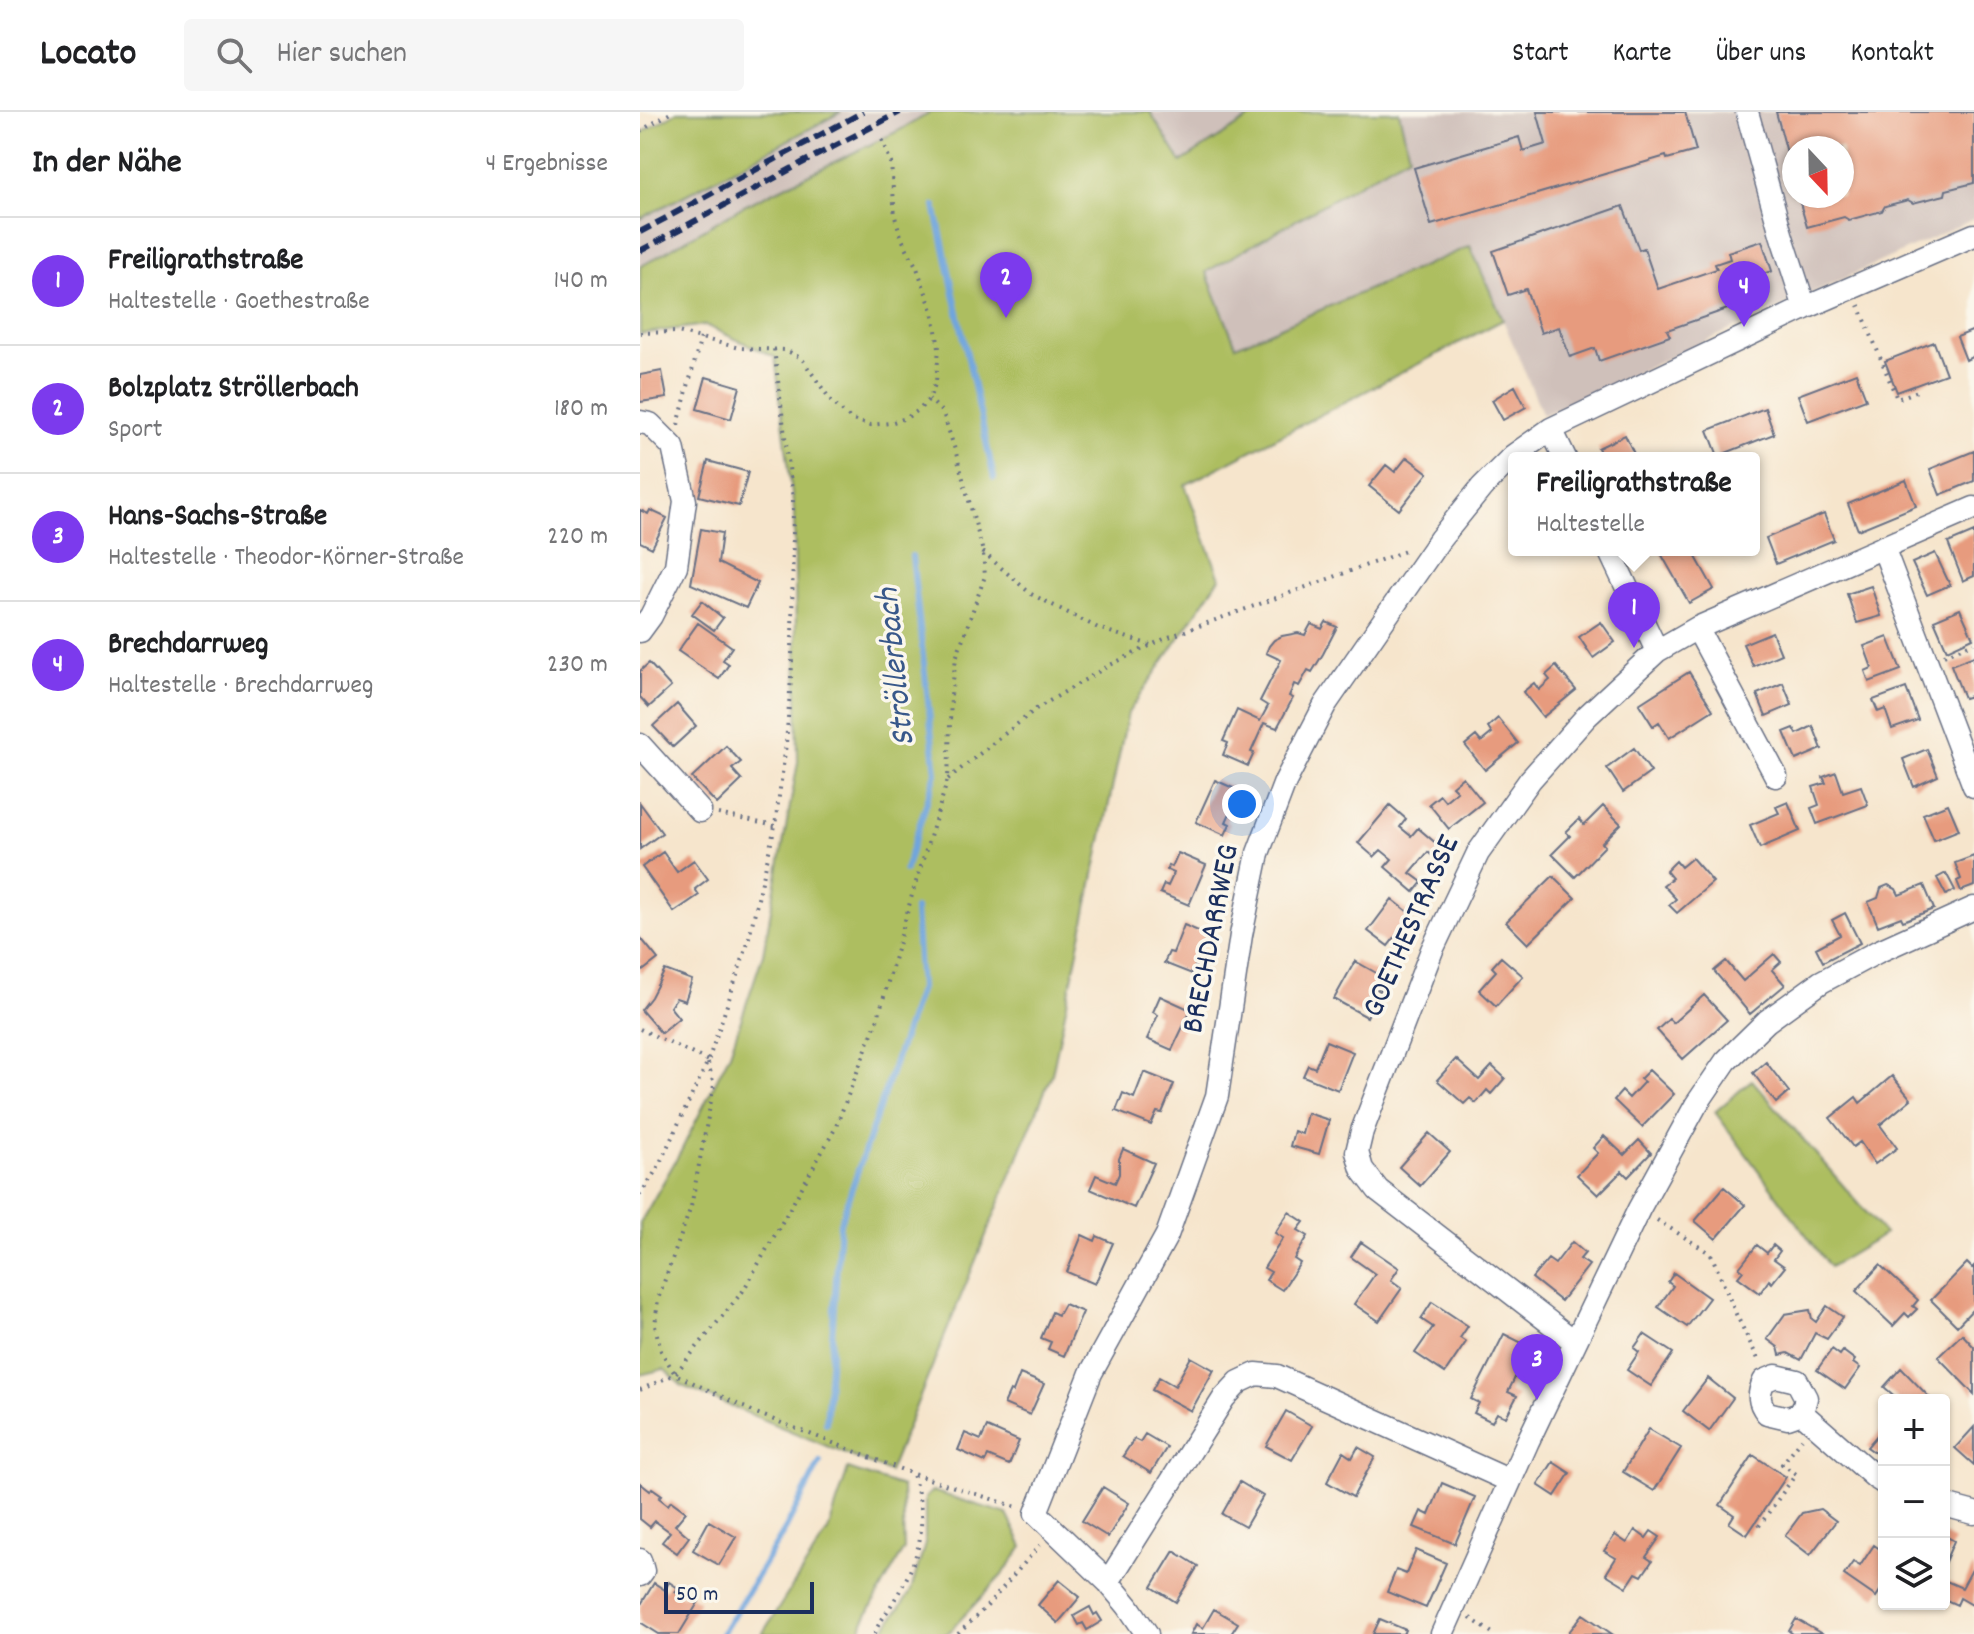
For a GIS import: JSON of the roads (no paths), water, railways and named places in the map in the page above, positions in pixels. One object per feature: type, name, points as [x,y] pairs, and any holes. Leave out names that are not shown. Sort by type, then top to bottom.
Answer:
[{"type":"street","points":[[1747,112],[1805,308]]},
{"type":"street","name":"BRECHDARRWEG","points":[[1519,452],[1551,429],[1805,308],[1974,235]]},
{"type":"street","points":[[640,422],[650,424],[673,447],[685,501],[676,566],[640,631]]},
{"type":"street","points":[[1551,429],[1562,452]]},
{"type":"street","name":"BRECHDARRWEG","points":[[1108,1582],[1036,1513],[1091,1373],[1167,1235],[1217,1096],[1241,935],[1258,853],[1285,782],[1325,705],[1440,539],[1482,487],[1508,461]]},
{"type":"street","name":"GOETHESTRASSE","points":[[1575,1342],[1378,1190],[1362,1169],[1357,1152],[1362,1131],[1432,950],[1478,853],[1530,780],[1587,716],[1657,651],[1697,628],[1974,508]]},
{"type":"street","points":[[1883,547],[1974,786]]},
{"type":"street","points":[[1612,556],[1657,651]]},
{"type":"street","points":[[1697,628],[1776,776]]},
{"type":"street","points":[[640,745],[700,811]]},
{"type":"street","points":[[1442,1634],[1510,1481],[1639,1209],[1696,1105],[1726,1061],[1767,1021],[1821,982],[1877,952],[1974,908]]},
{"type":"street","points":[[1147,1634],[1108,1582],[1224,1398],[1239,1382],[1256,1374],[1277,1376],[1510,1481]]},
{"type":"street","points":[[1807,1418],[1806,1398],[1797,1381],[1776,1376],[1764,1381],[1759,1391],[1759,1403],[1767,1413],[1807,1418],[1878,1481]]},
{"type":"street","points":[[1950,1507],[1974,1513]]},
{"type":"street","points":[[640,1560],[643,1571],[640,1575]]},
{"type":"waterway","name":"Ströllerbach","points":[[935,206],[994,478]]},
{"type":"waterway","name":"Ströllerbach","points":[[905,870],[936,773],[912,556]]},
{"type":"waterway","points":[[826,1423],[840,1223],[920,988],[915,909]]},
{"type":"waterway","points":[[722,1634],[786,1528],[820,1462]]},
{"type":"railway","points":[[640,232],[863,112]]},
{"type":"railway","points":[[640,251],[900,112]]},
{"type":"place","name":"Bolzplatz Ströllerbach","points":[[1006,318]]},
{"type":"place","name":"Brechdarrweg","points":[[1744,327]]},
{"type":"place","name":"Freiligrathstraße","points":[[1634,648]]},
{"type":"place","name":"Hans-Sachs-Straße","points":[[1537,1400]]}]
